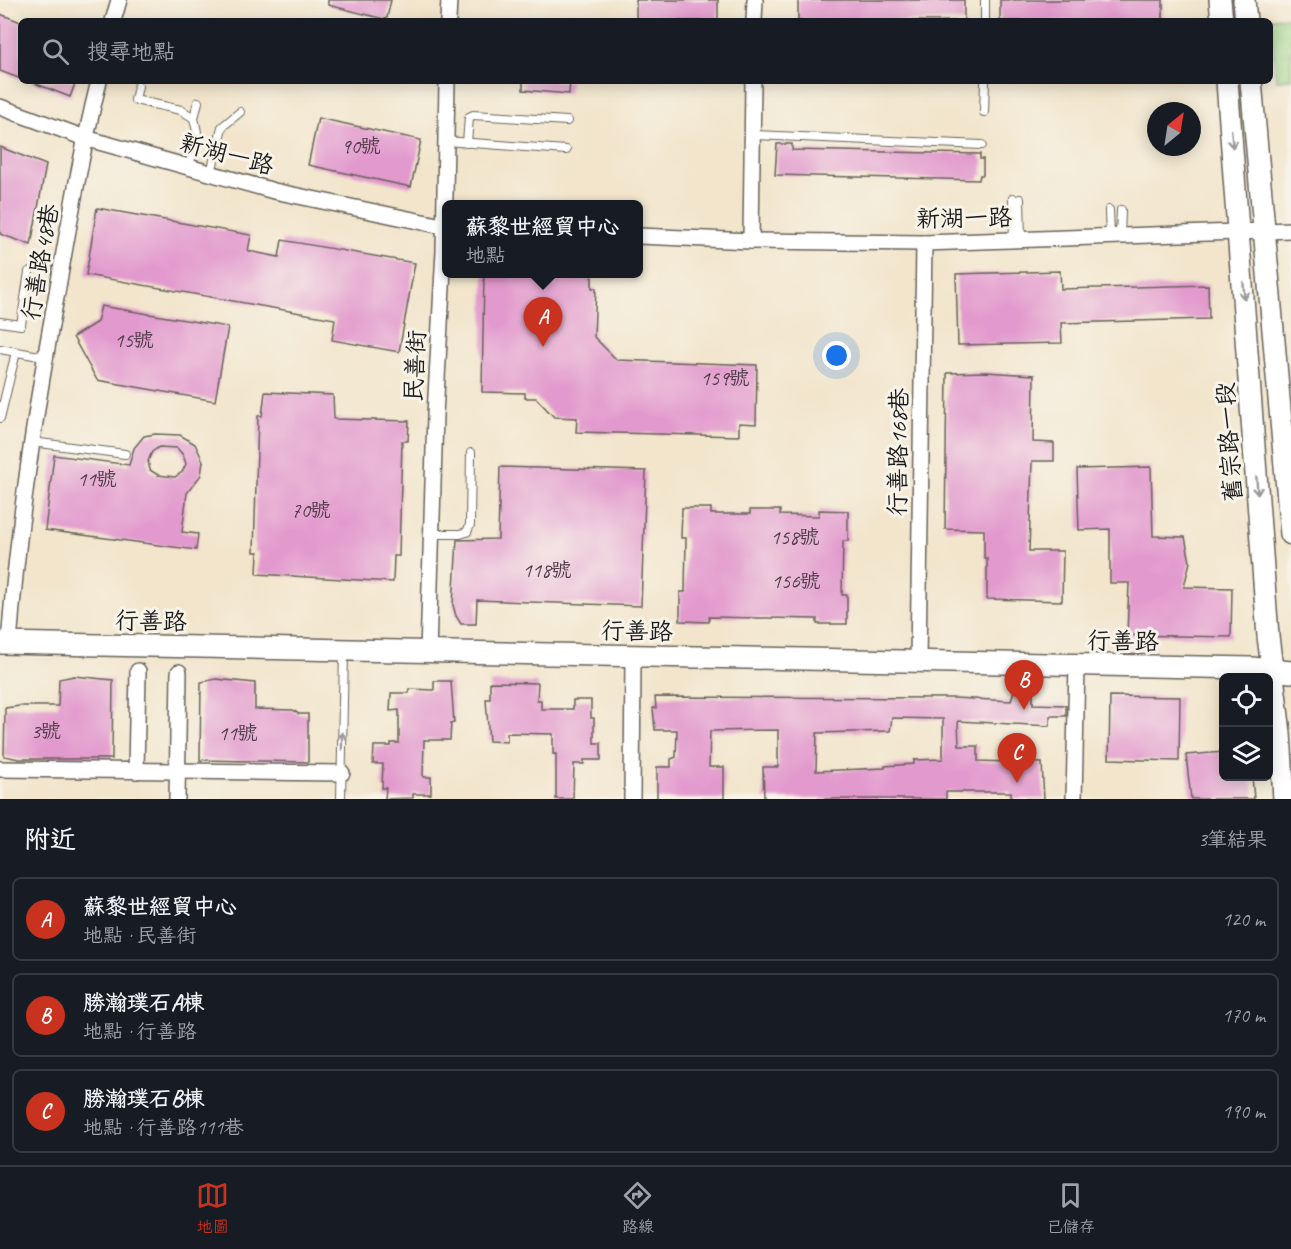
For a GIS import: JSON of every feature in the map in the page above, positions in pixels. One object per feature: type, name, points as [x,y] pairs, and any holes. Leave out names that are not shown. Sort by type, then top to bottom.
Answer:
[{"type":"street","points":[[114,18],[118,0]]},
{"type":"street","points":[[448,18],[449,0]]},
{"type":"street","points":[[754,0],[754,18]]},
{"type":"street","points":[[1220,0],[1221,18]]},
{"type":"street","points":[[1244,0],[1246,18]]},
{"type":"street","name":"行善路48巷","points":[[5,643],[30,442],[85,138],[98,84]]},
{"type":"street","name":"民善街","points":[[446,200],[447,84]]},
{"type":"street","points":[[751,241],[753,84]]},
{"type":"street","name":"舊宗路一段","points":[[1227,84],[1268,636],[1282,670],[1284,799]]},
{"type":"street","points":[[1251,84],[1291,534]]},
{"type":"street","name":"新湖一路","points":[[0,106],[85,138],[274,191],[442,226]]},
{"type":"street","name":"新湖一路","points":[[643,236],[751,241],[924,243],[1291,230]]},
{"type":"street","name":"行善路168巷","points":[[918,662],[924,243]]},
{"type":"street","name":"民善街","points":[[428,654],[444,278]]},
{"type":"street","name":"行善路","points":[[5,643],[428,654],[633,656],[1282,670]]},
{"type":"street","points":[[633,656],[633,799]]},
{"type":"street","points":[[1074,799],[1077,665]]},
{"type":"street","points":[[1282,670],[1291,682]]},
{"type":"street","points":[[136,771],[138,671]]},
{"type":"street","points":[[177,799],[179,672]]},
{"type":"street","points":[[0,769],[342,773]]},
{"type":"lane","points":[[985,0],[985,18]]},
{"type":"lane","points":[[984,112],[985,84]]},
{"type":"lane","points":[[138,86],[135,100],[181,110],[194,118]]},
{"type":"lane","points":[[189,167],[197,132],[194,118],[198,102]]},
{"type":"lane","points":[[212,173],[222,127],[240,112]]},
{"type":"lane","points":[[467,143],[469,117],[473,115],[567,121]]},
{"type":"lane","points":[[753,135],[982,145]]},
{"type":"lane","points":[[445,141],[566,150]]},
{"type":"lane","points":[[1017,199],[1018,239]]},
{"type":"lane","points":[[1109,210],[1115,236]]},
{"type":"lane","points":[[1115,236],[1121,210]]},
{"type":"lane","points":[[0,321],[21,325],[29,272]]},
{"type":"lane","points":[[0,349],[45,357]]},
{"type":"lane","points":[[0,418],[3,395],[16,352]]},
{"type":"lane","points":[[30,442],[125,453]]},
{"type":"lane","points":[[432,534],[467,532],[470,525],[471,453]]},
{"type":"lane","points":[[341,799],[344,652]]},
{"type":"green space","points":[[1291,17],[1291,79],[1276,80],[1273,18],[1271,18]]},
{"type":"building","points":[[328,0],[391,0],[387,18],[328,5]]},
{"type":"building","points":[[636,0],[718,0],[718,18],[636,18]]},
{"type":"building","points":[[798,0],[964,0],[964,18],[798,18]]},
{"type":"building","points":[[1000,0],[1163,0],[1163,18],[1000,18]]},
{"type":"building","points":[[0,14],[18,21],[18,78],[0,71]]},
{"type":"building","points":[[37,84],[75,84],[70,97]]},
{"type":"building","points":[[523,84],[570,84],[569,94],[523,90]]},
{"type":"building","points":[[318,118],[421,140],[411,187],[308,165]]},
{"type":"building","points":[[777,144],[792,144],[792,150],[980,154],[980,159],[983,159],[983,175],[980,175],[979,180],[775,175]]},
{"type":"building","points":[[0,147],[46,165],[31,245],[0,234]]},
{"type":"building","points":[[97,208],[251,235],[248,251],[279,257],[282,240],[415,263],[399,352],[332,340],[335,319],[86,275]]},
{"type":"building","points":[[1060,271],[1061,289],[1208,285],[1209,319],[1061,323],[1062,343],[958,345],[956,274]]},
{"type":"building","points":[[484,278],[592,278],[592,288],[596,288],[594,337],[617,360],[757,365],[756,424],[739,423],[739,436],[576,432],[577,418],[554,417],[536,398],[525,398],[525,393],[482,392]]},
{"type":"building","points":[[101,306],[228,327],[215,401],[97,380],[73,337],[97,322]]},
{"type":"building","points":[[986,372],[1034,375],[1033,442],[1054,443],[1054,461],[1032,461],[1029,551],[1063,551],[1062,601],[987,599],[984,530],[945,529],[947,373]]},
{"type":"building","points":[[265,392],[333,395],[334,419],[409,421],[408,441],[402,441],[399,556],[394,556],[393,582],[257,574],[258,552],[254,552],[258,416],[262,416]]},
{"type":"building","points":[[180,435],[195,444],[203,461],[201,475],[187,493],[182,532],[198,534],[196,550],[45,530],[54,455],[129,465],[134,448],[144,436]],"holes":[[[159,447],[177,448],[186,464],[182,472],[175,477],[158,475],[150,470],[148,461],[152,452]]]},
{"type":"building","points":[[500,467],[646,471],[641,606],[477,600],[476,624],[461,624],[453,605],[457,540],[498,539]]},
{"type":"building","points":[[1151,467],[1153,536],[1185,537],[1190,562],[1184,587],[1232,588],[1231,637],[1127,635],[1129,583],[1110,583],[1110,529],[1079,530],[1077,469]]},
{"type":"building","points":[[682,508],[711,508],[711,514],[750,514],[750,510],[780,510],[780,515],[819,516],[819,510],[848,511],[848,541],[843,541],[842,595],[847,595],[847,624],[817,624],[817,619],[709,617],[709,622],[680,621],[680,592],[685,592],[686,538],[681,538]]},
{"type":"building","points":[[74,676],[113,680],[112,759],[19,759],[4,756],[5,708],[58,706],[59,679]]},
{"type":"building","points":[[216,679],[255,683],[255,709],[293,710],[299,714],[308,714],[308,762],[200,760],[201,682]]},
{"type":"building","points":[[434,681],[451,681],[454,723],[451,723],[450,740],[424,740],[423,777],[431,777],[431,794],[413,794],[413,798],[385,799],[386,788],[382,788],[383,764],[373,764],[374,746],[391,746],[391,743],[399,743],[399,710],[390,711],[391,693],[409,693],[409,689],[434,690]]},
{"type":"building","points":[[490,682],[538,683],[537,700],[541,700],[541,709],[573,709],[573,700],[591,700],[594,743],[601,743],[601,760],[584,760],[584,764],[574,764],[573,799],[556,799],[556,754],[553,754],[553,734],[507,733],[507,742],[489,741],[486,699],[490,699]]},
{"type":"building","points":[[1014,690],[1033,691],[1033,704],[1066,705],[1066,716],[1050,716],[1050,726],[958,721],[959,746],[978,746],[978,761],[1042,763],[1044,799],[1011,799],[1011,792],[946,792],[946,799],[764,799],[763,767],[778,767],[778,730],[710,731],[709,767],[724,767],[724,799],[657,799],[657,767],[671,767],[671,759],[676,757],[677,730],[655,730],[653,708],[656,708],[655,697],[954,698],[1011,701]],"holes":[[[892,718],[943,719],[943,759],[914,760],[914,764],[885,766],[885,768],[816,771],[817,733],[890,731]]]},
{"type":"building","points":[[1110,696],[1180,697],[1179,761],[1109,759]]},
{"type":"building","points":[[1219,752],[1219,781],[1252,781],[1254,799],[1191,799],[1186,755]]},
{"type":"place","name":"蘇黎世經貿中心","points":[[543,347]]},
{"type":"place","name":"勝瀚璞石A棟","points":[[1024,710]]},
{"type":"place","name":"勝瀚璞石B棟","points":[[1017,783]]}]
